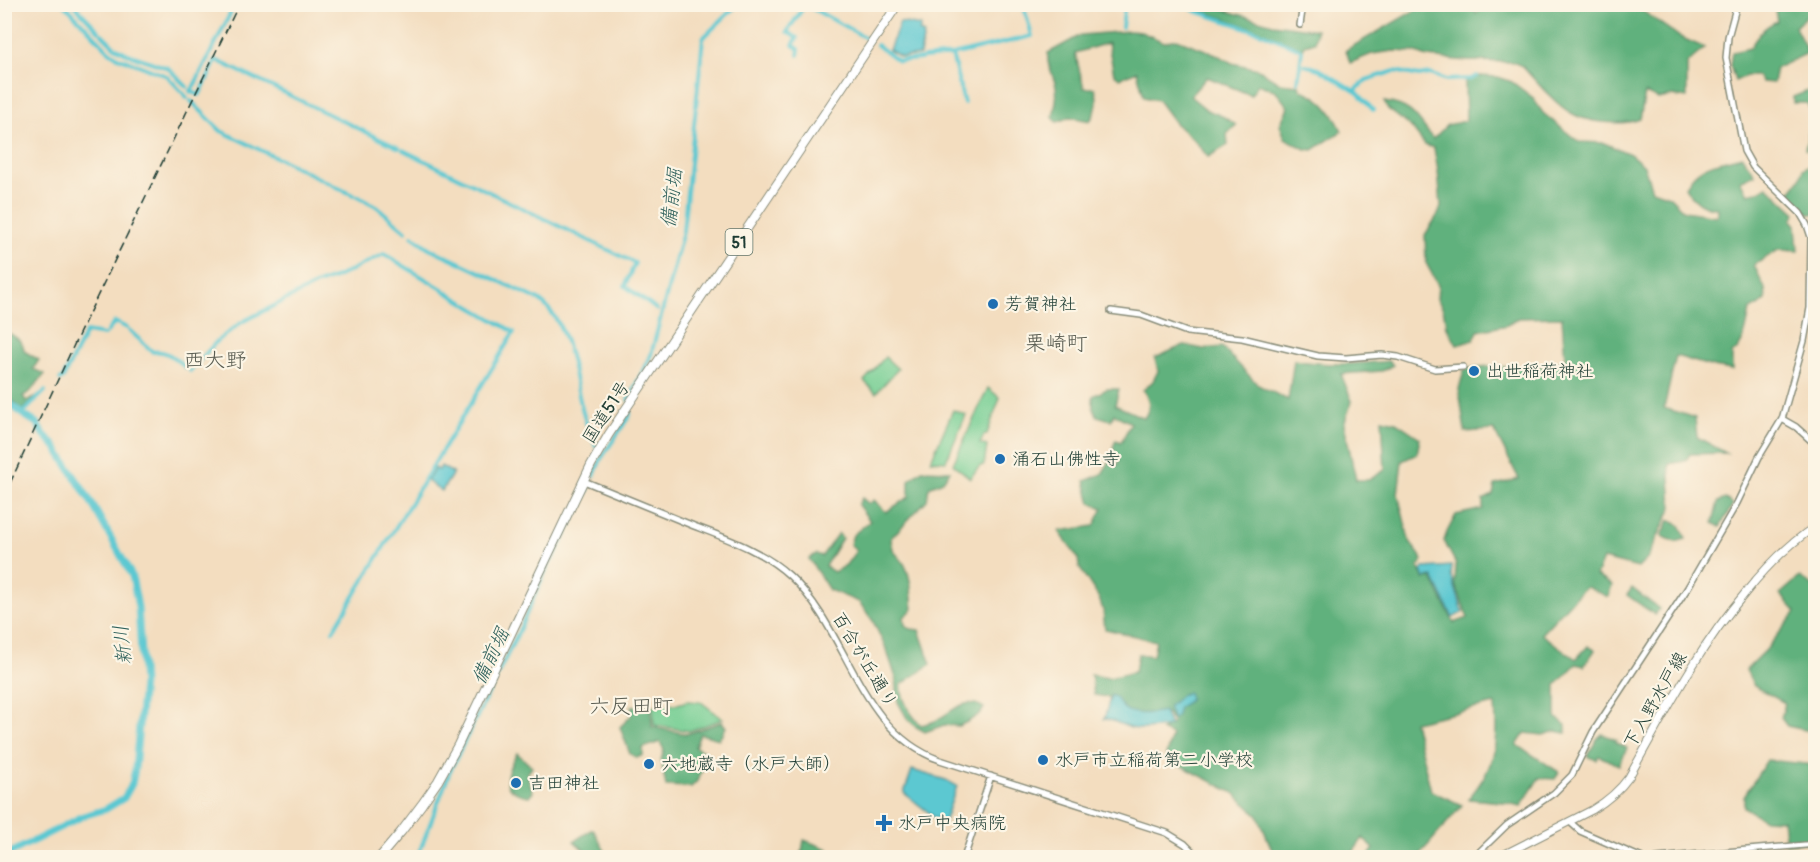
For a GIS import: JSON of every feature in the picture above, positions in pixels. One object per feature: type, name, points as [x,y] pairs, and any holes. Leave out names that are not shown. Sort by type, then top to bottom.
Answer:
[{"type":"highway","name":"国道51号","points":[[379,858],[422,804],[450,761],[584,481],[609,434],[898,4]]},
{"type":"main road","name":"下入野水戸線","points":[[1497,858],[1570,822],[1605,802],[1620,788],[1629,777],[1697,656],[1724,618],[1774,559],[1815,526]]},
{"type":"street","points":[[1300,25],[1303,4]]},
{"type":"street","points":[[1401,4],[1406,5]]},
{"type":"street","points":[[1473,858],[1507,825],[1554,793],[1572,775],[1593,732],[1648,652],[1710,552],[1743,492],[1759,457],[1782,419],[1808,323],[1813,277],[1811,237],[1804,219],[1753,167],[1744,151],[1726,58],[1728,37],[1737,4]]},
{"type":"street","points":[[1111,311],[1142,315],[1187,332],[1242,338],[1318,356],[1346,358],[1382,355],[1398,357],[1435,369],[1463,367]]},
{"type":"street","points":[[1782,419],[1796,427],[1815,445]]},
{"type":"street","name":"百合が丘通り","points":[[584,481],[740,544],[767,559],[791,577],[813,603],[873,706],[895,733],[908,744],[924,753],[1171,835],[1185,844],[1199,858]]},
{"type":"street","points":[[964,858],[991,776]]},
{"type":"street","points":[[1570,822],[1576,830],[1642,858]]},
{"type":"street","points":[[1657,858],[1815,844]]},
{"type":"green space","points":[[1185,5],[1206,5],[1273,24],[1316,30],[1315,42],[1305,45],[1303,49],[1263,32]]},
{"type":"green space","points":[[1424,5],[1465,5],[1477,13],[1484,5],[1634,5],[1680,37],[1705,48],[1687,63],[1687,98],[1673,96],[1658,99],[1645,93],[1640,119],[1615,123],[1586,119],[1571,113],[1552,98],[1522,66],[1513,62],[1467,61],[1394,51],[1372,54],[1350,63],[1346,50]]},
{"type":"green space","points":[[1774,5],[1815,5],[1815,9],[1795,27],[1808,53],[1776,68],[1773,83],[1762,82],[1757,76],[1746,76],[1735,81],[1730,65],[1732,52],[1750,48],[1761,32],[1777,21]]},
{"type":"green space","points":[[1141,32],[1164,42],[1177,39],[1216,54],[1232,63],[1258,69],[1280,83],[1299,85],[1301,90],[1315,96],[1326,105],[1342,131],[1313,150],[1305,149],[1285,138],[1280,125],[1288,107],[1276,91],[1258,84],[1251,95],[1207,77],[1190,96],[1207,110],[1236,125],[1227,134],[1228,145],[1208,157],[1196,142],[1175,123],[1158,100],[1144,97],[1137,71],[1120,78],[1114,74],[1108,43],[1075,53],[1084,88],[1095,88],[1097,97],[1097,105],[1090,121],[1070,117],[1057,122],[1053,117],[1057,91],[1048,62],[1048,53],[1081,35]]},
{"type":"green space","points":[[1480,76],[1498,77],[1512,82],[1532,97],[1543,113],[1579,142],[1604,143],[1630,154],[1644,166],[1652,190],[1669,196],[1684,211],[1717,216],[1718,208],[1698,202],[1685,187],[1694,175],[1704,168],[1716,162],[1742,156],[1755,174],[1740,181],[1748,194],[1767,186],[1796,213],[1792,220],[1796,225],[1798,251],[1778,250],[1754,265],[1765,289],[1766,301],[1750,310],[1743,340],[1732,354],[1732,370],[1676,356],[1664,408],[1695,418],[1697,437],[1726,453],[1690,454],[1685,461],[1669,464],[1672,507],[1647,559],[1638,568],[1603,559],[1596,576],[1612,585],[1608,597],[1587,587],[1541,634],[1576,659],[1588,646],[1595,650],[1584,666],[1576,664],[1556,685],[1556,717],[1566,725],[1566,733],[1556,731],[1543,735],[1525,733],[1517,745],[1559,772],[1555,779],[1539,778],[1521,806],[1468,799],[1490,766],[1496,732],[1495,704],[1414,722],[1431,791],[1462,805],[1418,857],[1367,857],[1374,849],[1363,838],[1351,855],[1353,857],[1275,857],[1258,816],[1234,793],[1174,762],[1166,755],[1172,735],[1161,730],[1173,723],[1167,713],[1138,716],[1127,711],[1115,698],[1094,695],[1091,675],[1109,678],[1135,672],[1138,654],[1153,656],[1156,641],[1105,629],[1099,598],[1079,567],[1078,558],[1059,531],[1094,526],[1103,508],[1091,503],[1085,481],[1102,474],[1110,461],[1117,466],[1119,460],[1113,447],[1116,440],[1121,442],[1131,423],[1114,414],[1111,420],[1097,416],[1093,407],[1093,396],[1107,389],[1119,389],[1115,405],[1144,418],[1149,404],[1143,390],[1153,381],[1158,371],[1155,358],[1184,345],[1203,349],[1222,347],[1258,385],[1288,400],[1294,360],[1342,364],[1389,361],[1393,365],[1382,371],[1341,374],[1352,401],[1344,424],[1356,480],[1369,480],[1385,470],[1382,419],[1396,422],[1420,438],[1417,454],[1402,461],[1398,494],[1409,540],[1423,560],[1418,567],[1424,579],[1432,578],[1454,623],[1468,618],[1455,584],[1456,564],[1444,541],[1447,532],[1456,515],[1483,509],[1483,500],[1493,495],[1495,485],[1519,479],[1494,430],[1465,432],[1459,389],[1464,370],[1491,366],[1537,367],[1565,361],[1562,317],[1518,318],[1507,325],[1478,331],[1474,340],[1457,345],[1447,327],[1443,309],[1437,299],[1438,285],[1426,263],[1425,235],[1441,206],[1434,148],[1425,145],[1411,127],[1388,109],[1384,102],[1408,109],[1433,139],[1447,125],[1466,121],[1465,81]]},
{"type":"green space","points":[[1810,90],[1815,91],[1815,154],[1805,149],[1813,115],[1807,103],[1793,103],[1793,97]]},
{"type":"green space","points":[[1815,162],[1815,214],[1809,214],[1789,194],[1800,179],[1803,169]]},
{"type":"green space","points":[[5,321],[8,333],[21,342],[24,351],[39,360],[33,369],[45,374],[30,392],[23,396],[26,401],[37,397],[23,410],[5,394]]},
{"type":"green space","points":[[885,357],[898,369],[876,393],[864,381]]},
{"type":"green space","points":[[988,388],[1000,398],[987,434],[984,435],[980,444],[987,446],[984,465],[980,466],[970,478],[953,464]]},
{"type":"green space","points":[[953,410],[966,415],[946,461],[931,460]]},
{"type":"green space","points":[[922,470],[950,471],[943,481],[929,487],[927,500],[891,538],[894,550],[906,567],[911,585],[913,609],[904,617],[905,625],[919,630],[931,664],[901,685],[903,697],[910,712],[921,725],[935,721],[964,704],[977,704],[984,708],[981,713],[959,726],[944,725],[925,732],[907,718],[898,702],[896,678],[873,621],[859,602],[829,590],[809,559],[816,554],[822,556],[838,533],[842,538],[825,566],[834,572],[846,565],[856,551],[850,544],[853,535],[870,521],[858,505],[862,498],[869,504],[874,500],[886,512],[909,497],[909,480]]},
{"type":"green space","points":[[1725,499],[1733,504],[1720,527],[1713,523],[1718,502]]},
{"type":"green space","points":[[1669,520],[1680,525],[1686,539],[1675,542],[1662,536]]},
{"type":"green space","points":[[1800,577],[1812,586],[1815,583],[1815,732],[1787,726],[1781,718],[1785,703],[1754,686],[1746,670],[1766,650],[1796,612],[1780,594]]},
{"type":"green space","points":[[1632,588],[1659,609],[1655,615],[1627,595]]},
{"type":"green space","points":[[687,701],[701,702],[723,719],[689,731],[654,725],[653,706]]},
{"type":"green space","points":[[651,705],[652,727],[687,734],[722,722],[726,727],[719,739],[700,734],[695,747],[710,755],[697,781],[691,787],[666,786],[661,760],[664,750],[660,742],[643,748],[643,755],[637,758],[630,754],[620,727],[631,716],[632,706]]},
{"type":"green space","points":[[1602,734],[1617,740],[1615,742],[1627,748],[1619,765],[1599,756],[1596,760],[1588,756]]},
{"type":"green space","points":[[517,753],[532,767],[527,774],[533,792],[529,796],[519,794],[508,786],[507,774]]},
{"type":"green space","points":[[1767,760],[1815,765],[1815,841],[1786,844],[1783,820],[1763,819],[1744,807],[1744,796]]},
{"type":"green space","points":[[593,829],[608,857],[592,857],[574,841]]},
{"type":"green space","points":[[804,840],[828,849],[825,857],[801,857]]},
{"type":"water","points":[[900,22],[921,26],[919,32],[924,34],[920,55],[901,57],[889,50]]},
{"type":"water","points":[[441,466],[453,473],[442,491],[427,481],[435,468],[439,470]]},
{"type":"water","points":[[1452,566],[1451,575],[1463,612],[1453,618],[1433,577],[1424,578],[1421,571],[1424,568]]},
{"type":"water","points":[[1188,692],[1190,698],[1179,707],[1173,720],[1168,707]]},
{"type":"water","points":[[1111,695],[1130,712],[1164,711],[1170,726],[1136,729],[1104,719]]},
{"type":"water","points":[[912,770],[946,780],[957,786],[943,825],[938,818],[935,819],[904,793]]},
{"type":"waterway","points":[[64,4],[109,51],[118,57]]},
{"type":"waterway","points":[[73,4],[99,31]]},
{"type":"waterway","points":[[191,92],[235,4]]},
{"type":"waterway","name":"備前堀","points":[[628,400],[651,355],[683,231],[703,38],[738,4]]},
{"type":"waterway","points":[[804,4],[868,39]]},
{"type":"waterway","points":[[924,58],[952,55],[1032,36],[1023,4]]},
{"type":"waterway","points":[[1122,27],[1125,4]]},
{"type":"waterway","points":[[1183,4],[1195,11],[1262,33],[1302,50],[1298,82]]},
{"type":"waterway","points":[[798,55],[799,49],[793,45],[797,38],[787,32],[805,5]]},
{"type":"waterway","points":[[102,34],[115,47],[128,54],[168,68],[187,87]]},
{"type":"waterway","points":[[877,45],[898,61],[921,59]]},
{"type":"waterway","points":[[952,55],[964,103]]},
{"type":"waterway","points":[[120,58],[167,76],[181,91]]},
{"type":"waterway","points":[[190,91],[200,94],[218,61],[399,148]]},
{"type":"waterway","points":[[1305,65],[1319,69],[1358,93],[1373,110]]},
{"type":"waterway","points":[[1355,91],[1366,80],[1395,71],[1419,76],[1430,74],[1446,80],[1471,79],[1477,76]]},
{"type":"waterway","points":[[183,93],[187,98]]},
{"type":"waterway","points":[[191,101],[221,131],[277,158]]},
{"type":"waterway","points":[[403,150],[635,263],[625,286],[657,310]]},
{"type":"waterway","points":[[280,159],[353,195]]},
{"type":"waterway","points":[[357,196],[376,206],[406,231]]},
{"type":"waterway","points":[[412,236],[429,248],[461,263]]},
{"type":"waterway","points":[[339,276],[384,254],[444,290]]},
{"type":"waterway","points":[[463,264],[535,298]]},
{"type":"waterway","points":[[320,283],[337,277]]},
{"type":"waterway","points":[[244,321],[317,284]]},
{"type":"waterway","points":[[333,631],[514,332],[446,292]]},
{"type":"waterway","points":[[537,299],[557,321],[564,336],[584,416],[596,447]]},
{"type":"waterway","points":[[107,332],[115,322],[127,328]]},
{"type":"waterway","points":[[190,371],[217,341],[242,322]]},
{"type":"waterway","points":[[129,330],[153,352],[167,353],[186,368]]},
{"type":"waterway","points":[[60,380],[86,332],[104,335]]},
{"type":"waterway","points":[[22,414],[45,391]]},
{"type":"waterway","name":"新川","points":[[4,398],[38,424],[40,430],[55,446],[91,502],[132,576],[138,607],[143,684],[135,769],[132,784],[124,798],[106,809],[83,816],[4,856]]},
{"type":"waterway","name":"備前堀","points":[[594,476],[601,459],[630,412]]},
{"type":"waterway","name":"備前堀","points":[[450,771],[548,566],[588,489]]},
{"type":"waterway","name":"備前堀","points":[[417,858],[449,774]]},
{"type":"railway","points":[[4,496],[79,334],[239,4]]},
{"type":"place","name":"芳賀神社","points":[[993,304]]},
{"type":"place","name":"出世稲荷神社","points":[[1474,371]]},
{"type":"place","name":"涌石山佛性寺","points":[[1000,459]]},
{"type":"place","name":"水戸市立稲荷第二小学校","points":[[1043,760]]},
{"type":"place","name":"六地蔵寺（水戸大師）","points":[[649,764]]},
{"type":"place","name":"吉田神社","points":[[516,783]]},
{"type":"place","name":"水戸中央病院","points":[[884,823]]},
{"type":"district","name":"栗崎町","points":[[1056,343]]},
{"type":"district","name":"西大野","points":[[215,360]]},
{"type":"district","name":"六反田町","points":[[631,706]]}]
